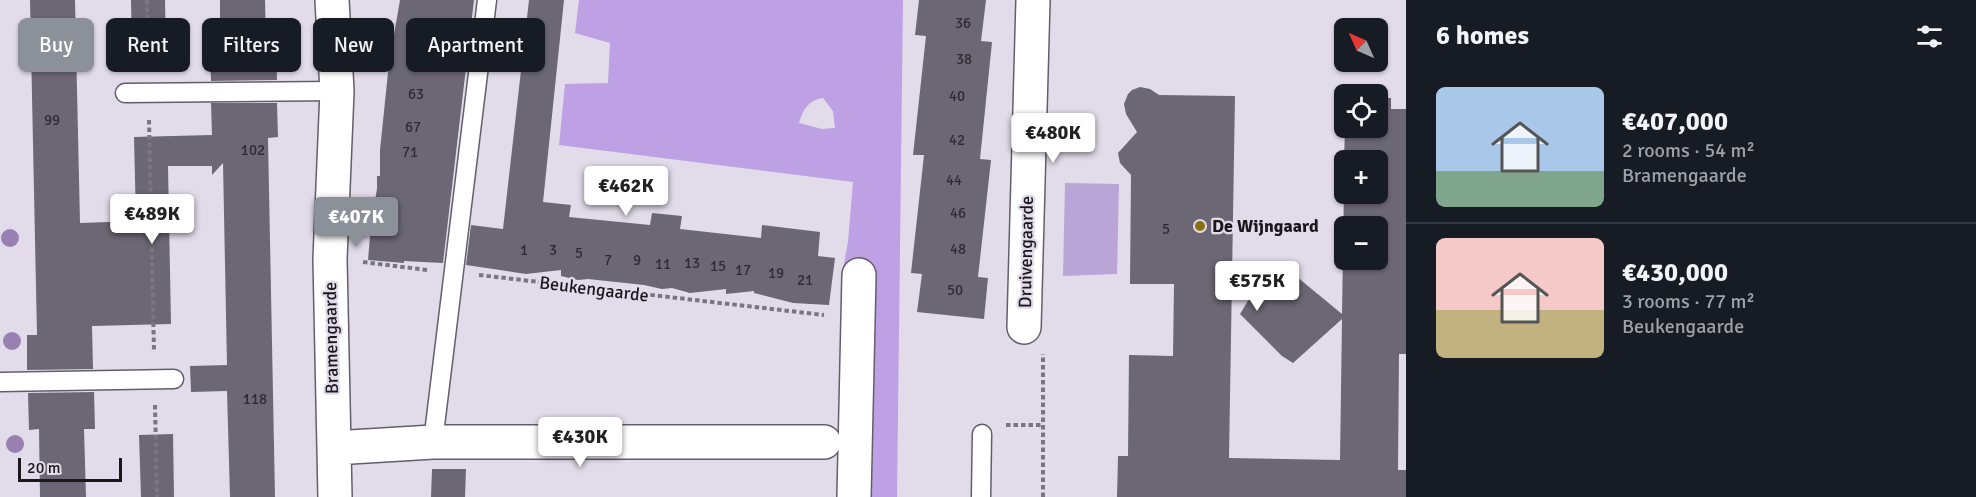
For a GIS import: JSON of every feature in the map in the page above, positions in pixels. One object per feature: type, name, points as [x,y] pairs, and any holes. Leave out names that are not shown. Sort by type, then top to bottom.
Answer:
[{"type":"street","name":"Bramengaarde","points":[[332,0],[337,91],[330,259],[335,497]]},
{"type":"street","name":"Druivengaarde","points":[[1024,327],[1033,0]]},
{"type":"street","points":[[854,497],[859,275]]},
{"type":"street","points":[[334,448],[434,442],[824,442]]},
{"type":"lane","points":[[434,442],[487,0]]},
{"type":"lane","points":[[125,93],[337,91]]},
{"type":"lane","points":[[0,382],[174,379]]},
{"type":"lane","points":[[981,497],[982,434]]},
{"type":"path","points":[[147,0],[157,497]]},
{"type":"path","name":"Beukengaarde","points":[[330,259],[858,319]]},
{"type":"path","name":"Druivengaarde","points":[[1024,327],[1030,340],[1043,350],[1042,497]]},
{"type":"shaded area","points":[[579,0],[903,0],[897,497],[869,497],[857,269],[843,269],[848,242],[853,182],[559,145],[565,84],[608,83],[610,43],[575,33]],"holes":[[[823,98],[833,111],[835,128],[822,129],[799,123],[807,106],[818,99]]]},
{"type":"shaded area","points":[[1065,183],[1119,184],[1117,274],[1063,276]]},
{"type":"building","points":[[30,0],[75,0],[75,18],[30,18]]},
{"type":"building","points":[[131,0],[165,0],[165,18],[131,18]]},
{"type":"building","points":[[220,0],[265,0],[265,18],[220,18]]},
{"type":"building","points":[[400,0],[474,0],[472,18],[406,18],[406,72],[466,72],[443,263],[368,260],[377,176],[380,176],[380,150],[388,72],[394,72],[394,34]]},
{"type":"building","points":[[529,0],[564,0],[543,202],[571,205],[569,217],[650,225],[652,213],[682,216],[680,229],[761,238],[762,225],[820,232],[818,256],[835,258],[829,305],[793,303],[754,293],[754,291],[726,294],[726,289],[690,293],[672,288],[662,289],[588,279],[578,280],[561,276],[561,270],[526,274],[466,265],[471,225],[503,229],[521,72],[545,72],[545,18],[527,18]]},
{"type":"building","points":[[919,0],[986,0],[981,41],[992,42],[980,159],[991,160],[978,277],[988,278],[984,319],[917,312],[922,274],[911,273],[924,155],[913,155],[926,36],[915,35]]},
{"type":"building","points":[[32,72],[77,72],[80,223],[136,221],[134,137],[212,135],[211,103],[277,103],[278,137],[268,138],[275,497],[230,497],[227,391],[191,392],[190,366],[227,365],[223,163],[212,175],[212,166],[168,166],[171,324],[92,326],[93,369],[27,370],[27,335],[37,335]]},
{"type":"building","points":[[211,72],[277,72],[277,80],[211,81]]},
{"type":"building","points":[[1140,87],[1150,89],[1159,95],[1235,96],[1229,458],[1340,460],[1342,319],[1293,363],[1282,356],[1240,314],[1272,261],[1291,272],[1342,314],[1343,270],[1388,270],[1388,216],[1344,216],[1344,204],[1388,204],[1388,150],[1344,150],[1345,138],[1388,138],[1388,98],[1391,98],[1391,109],[1406,109],[1406,354],[1399,354],[1398,470],[1406,470],[1406,497],[1117,497],[1118,456],[1128,456],[1129,355],[1173,356],[1174,284],[1130,284],[1131,175],[1120,163],[1118,153],[1137,132],[1126,114],[1124,104],[1128,94]]},
{"type":"building","points":[[94,392],[95,429],[84,429],[86,497],[40,497],[39,429],[29,430],[28,393]]},
{"type":"building","points":[[173,434],[174,497],[141,497],[139,435]]},
{"type":"building","points":[[432,469],[466,469],[465,497],[431,497]]},
{"type":"place","name":"De Wijngaard","points":[[1200,226]]}]
